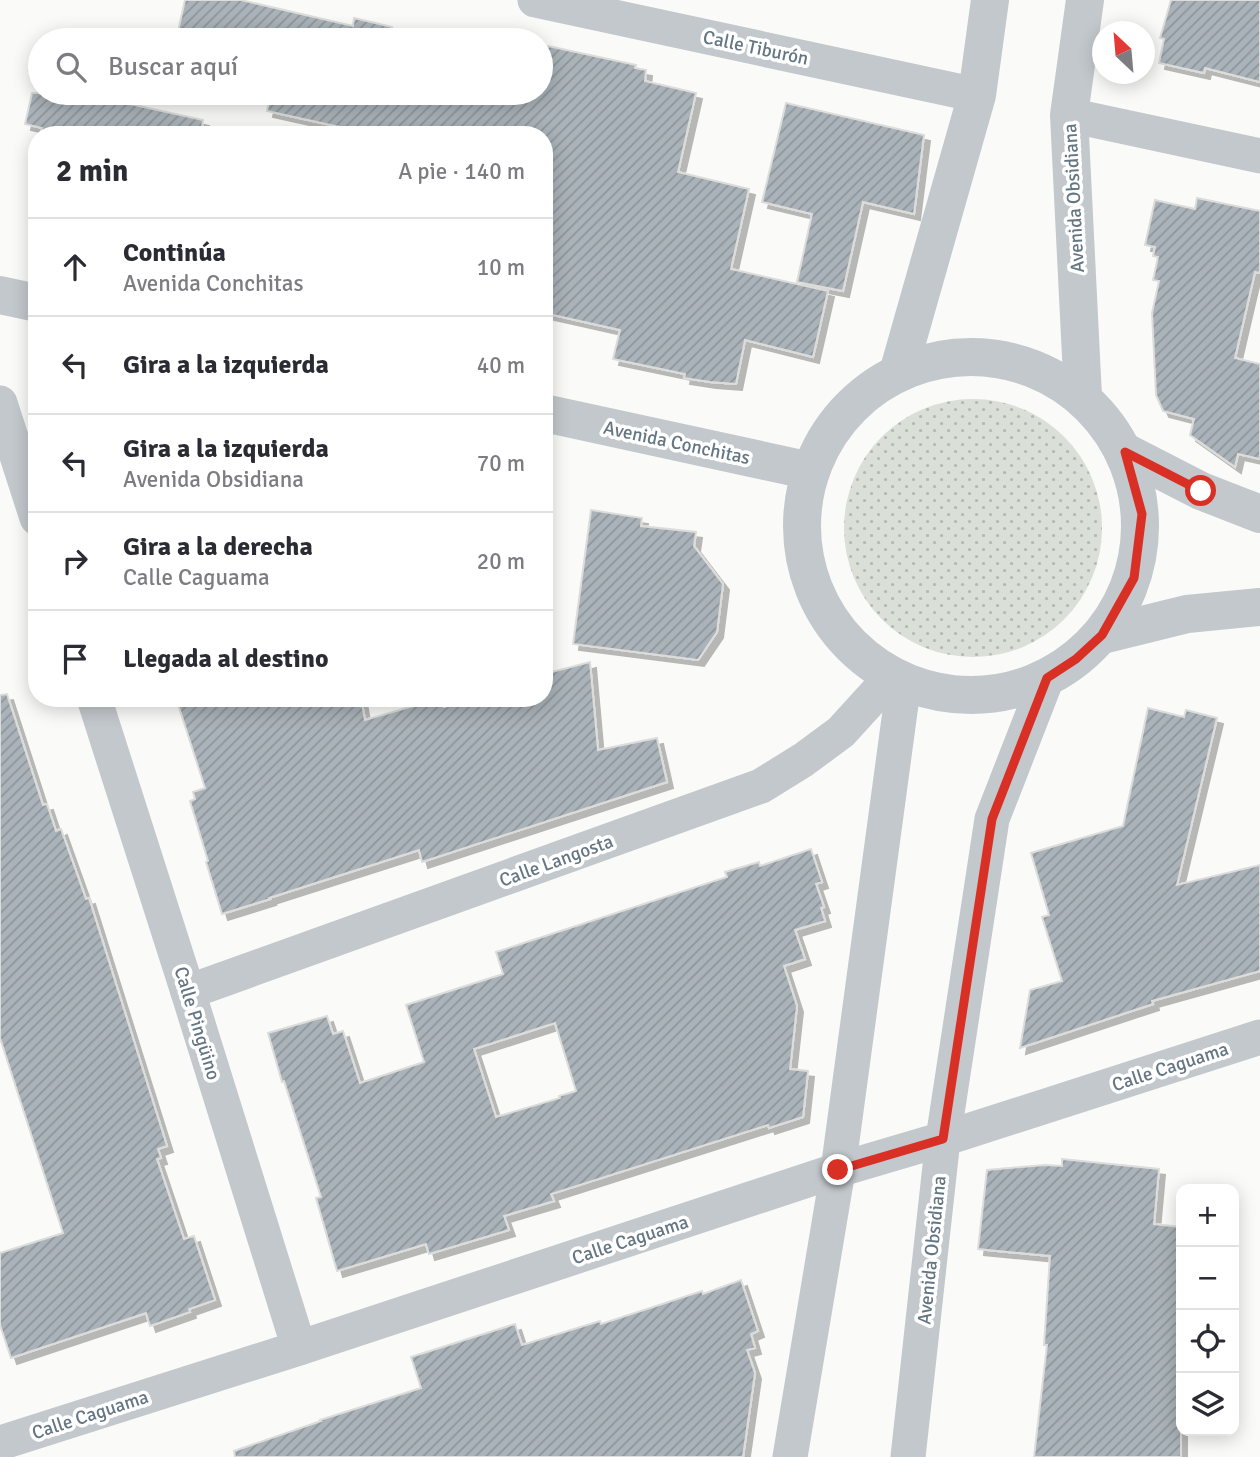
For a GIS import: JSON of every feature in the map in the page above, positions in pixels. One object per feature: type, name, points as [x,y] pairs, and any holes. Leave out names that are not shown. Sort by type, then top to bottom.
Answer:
[{"type":"street","name":"Calle Tiburón","points":[[536,0],[978,95]]},
{"type":"street","points":[[898,373],[978,95],[990,0]]},
{"type":"street","name":"Avenida Obsidiana","points":[[1083,397],[1069,115],[1085,0]]},
{"type":"street","points":[[1069,115],[1260,156]]},
{"type":"street","points":[[0,295],[28,301]]},
{"type":"street","points":[[944,358],[994,358],[1041,371],[1083,397],[1125,452],[1142,514],[1134,578],[1102,635],[1076,659],[1047,678],[1000,693],[951,695],[898,679],[853,648],[824,611],[806,566],[801,519],[810,471],[831,431],[860,398],[898,373],[944,358]]},
{"type":"street","points":[[0,403],[28,490]]},
{"type":"street","name":"Avenida Conchitas","points":[[553,415],[810,471]]},
{"type":"street","points":[[1125,452],[1201,491],[1260,514]]},
{"type":"street","points":[[1102,635],[1187,614],[1260,607]]},
{"type":"street","name":"Avenida Obsidiana","points":[[908,1457],[943,1139],[992,819],[1047,678]]},
{"type":"street","points":[[790,1457],[838,1170],[898,679]]},
{"type":"street","name":"Calle Langosta","points":[[188,992],[761,786],[841,732],[898,679]]},
{"type":"street","name":"Calle Pingüino","points":[[97,707],[299,1348]]},
{"type":"street","name":"Calle Caguama","points":[[0,1443],[299,1348],[838,1170],[1260,1037]]},
{"type":"shaded area","points":[[960,399],[986,399],[1023,408],[1045,420],[1073,446],[1093,478],[1100,503],[1100,553],[1093,578],[1081,600],[1055,628],[1023,648],[1011,652],[986,657],[960,657],[923,648],[901,636],[873,610],[853,578],[849,566],[844,541],[844,515],[853,478],[865,456],[891,428],[923,408],[935,404]]},
{"type":"building","points":[[185,0],[241,0],[353,26],[354,18],[392,27],[392,28],[179,28]]},
{"type":"building","points":[[1171,0],[1260,0],[1260,82],[1205,68],[1204,73],[1159,63],[1164,39],[1160,38]]},
{"type":"building","points":[[553,47],[636,65],[635,68],[646,70],[645,81],[696,93],[678,172],[749,189],[731,269],[828,291],[813,357],[745,340],[736,384],[684,378],[685,374],[613,359],[620,330],[553,315],[553,126],[335,126],[267,111],[268,105],[553,105]]},
{"type":"building","points":[[786,103],[924,135],[914,214],[863,202],[843,291],[797,282],[812,214],[762,202]]},
{"type":"building","points":[[29,105],[135,105],[203,120],[202,126],[25,124]]},
{"type":"building","points":[[1197,198],[1260,211],[1260,273],[1255,272],[1235,358],[1260,364],[1260,459],[1238,454],[1235,467],[1190,435],[1194,419],[1163,411],[1156,395],[1152,313],[1159,281],[1153,280],[1158,257],[1153,256],[1155,247],[1145,245],[1155,200],[1195,209]]},
{"type":"building","points":[[591,510],[642,518],[641,526],[696,532],[694,546],[723,584],[717,632],[698,660],[573,644]]},
{"type":"building","points":[[590,662],[598,750],[657,738],[667,782],[422,862],[419,850],[222,914],[190,801],[195,799],[193,792],[205,788],[179,707],[363,707],[365,720],[410,707],[553,707],[553,672]]},
{"type":"building","points":[[7,694],[43,805],[47,804],[56,831],[61,829],[86,899],[89,898],[167,1146],[158,1149],[161,1158],[157,1159],[184,1239],[194,1236],[215,1300],[150,1326],[146,1313],[11,1358],[0,1325],[0,1253],[63,1233],[0,1038],[0,695]]},
{"type":"building","points":[[1148,708],[1184,717],[1186,710],[1217,718],[1177,885],[1260,865],[1260,971],[1152,1001],[1153,1004],[1020,1048],[1030,990],[1062,981],[1042,917],[1049,915],[1031,853],[1123,826]]},
{"type":"building","points":[[811,849],[822,882],[816,884],[824,907],[821,908],[825,921],[795,930],[805,959],[784,966],[797,1006],[790,1069],[808,1071],[803,1117],[769,1128],[768,1125],[551,1194],[554,1201],[504,1216],[509,1230],[429,1254],[426,1244],[337,1271],[316,1198],[321,1197],[268,1033],[327,1016],[333,1034],[343,1031],[360,1083],[424,1062],[406,1005],[503,974],[496,952],[727,877],[725,872],[759,862],[760,866]],"holes":[[[555,1023],[576,1091],[496,1117],[474,1049]]]},
{"type":"building","points":[[1062,1159],[1159,1169],[1154,1224],[1176,1226],[1176,1436],[1181,1436],[1181,1457],[1034,1457],[1047,1345],[1044,1345],[1050,1256],[978,1249],[987,1170],[1062,1166]]},
{"type":"building","points":[[741,1280],[758,1331],[751,1334],[755,1348],[747,1350],[755,1373],[743,1457],[235,1457],[234,1451],[421,1388],[411,1357],[515,1324],[522,1345],[600,1321],[601,1324],[702,1291],[703,1294]]},
{"type":"route","points":[[838,1170],[943,1139],[992,819],[1047,678],[1076,659],[1102,635],[1134,578],[1142,514],[1125,452],[1201,491]]}]
